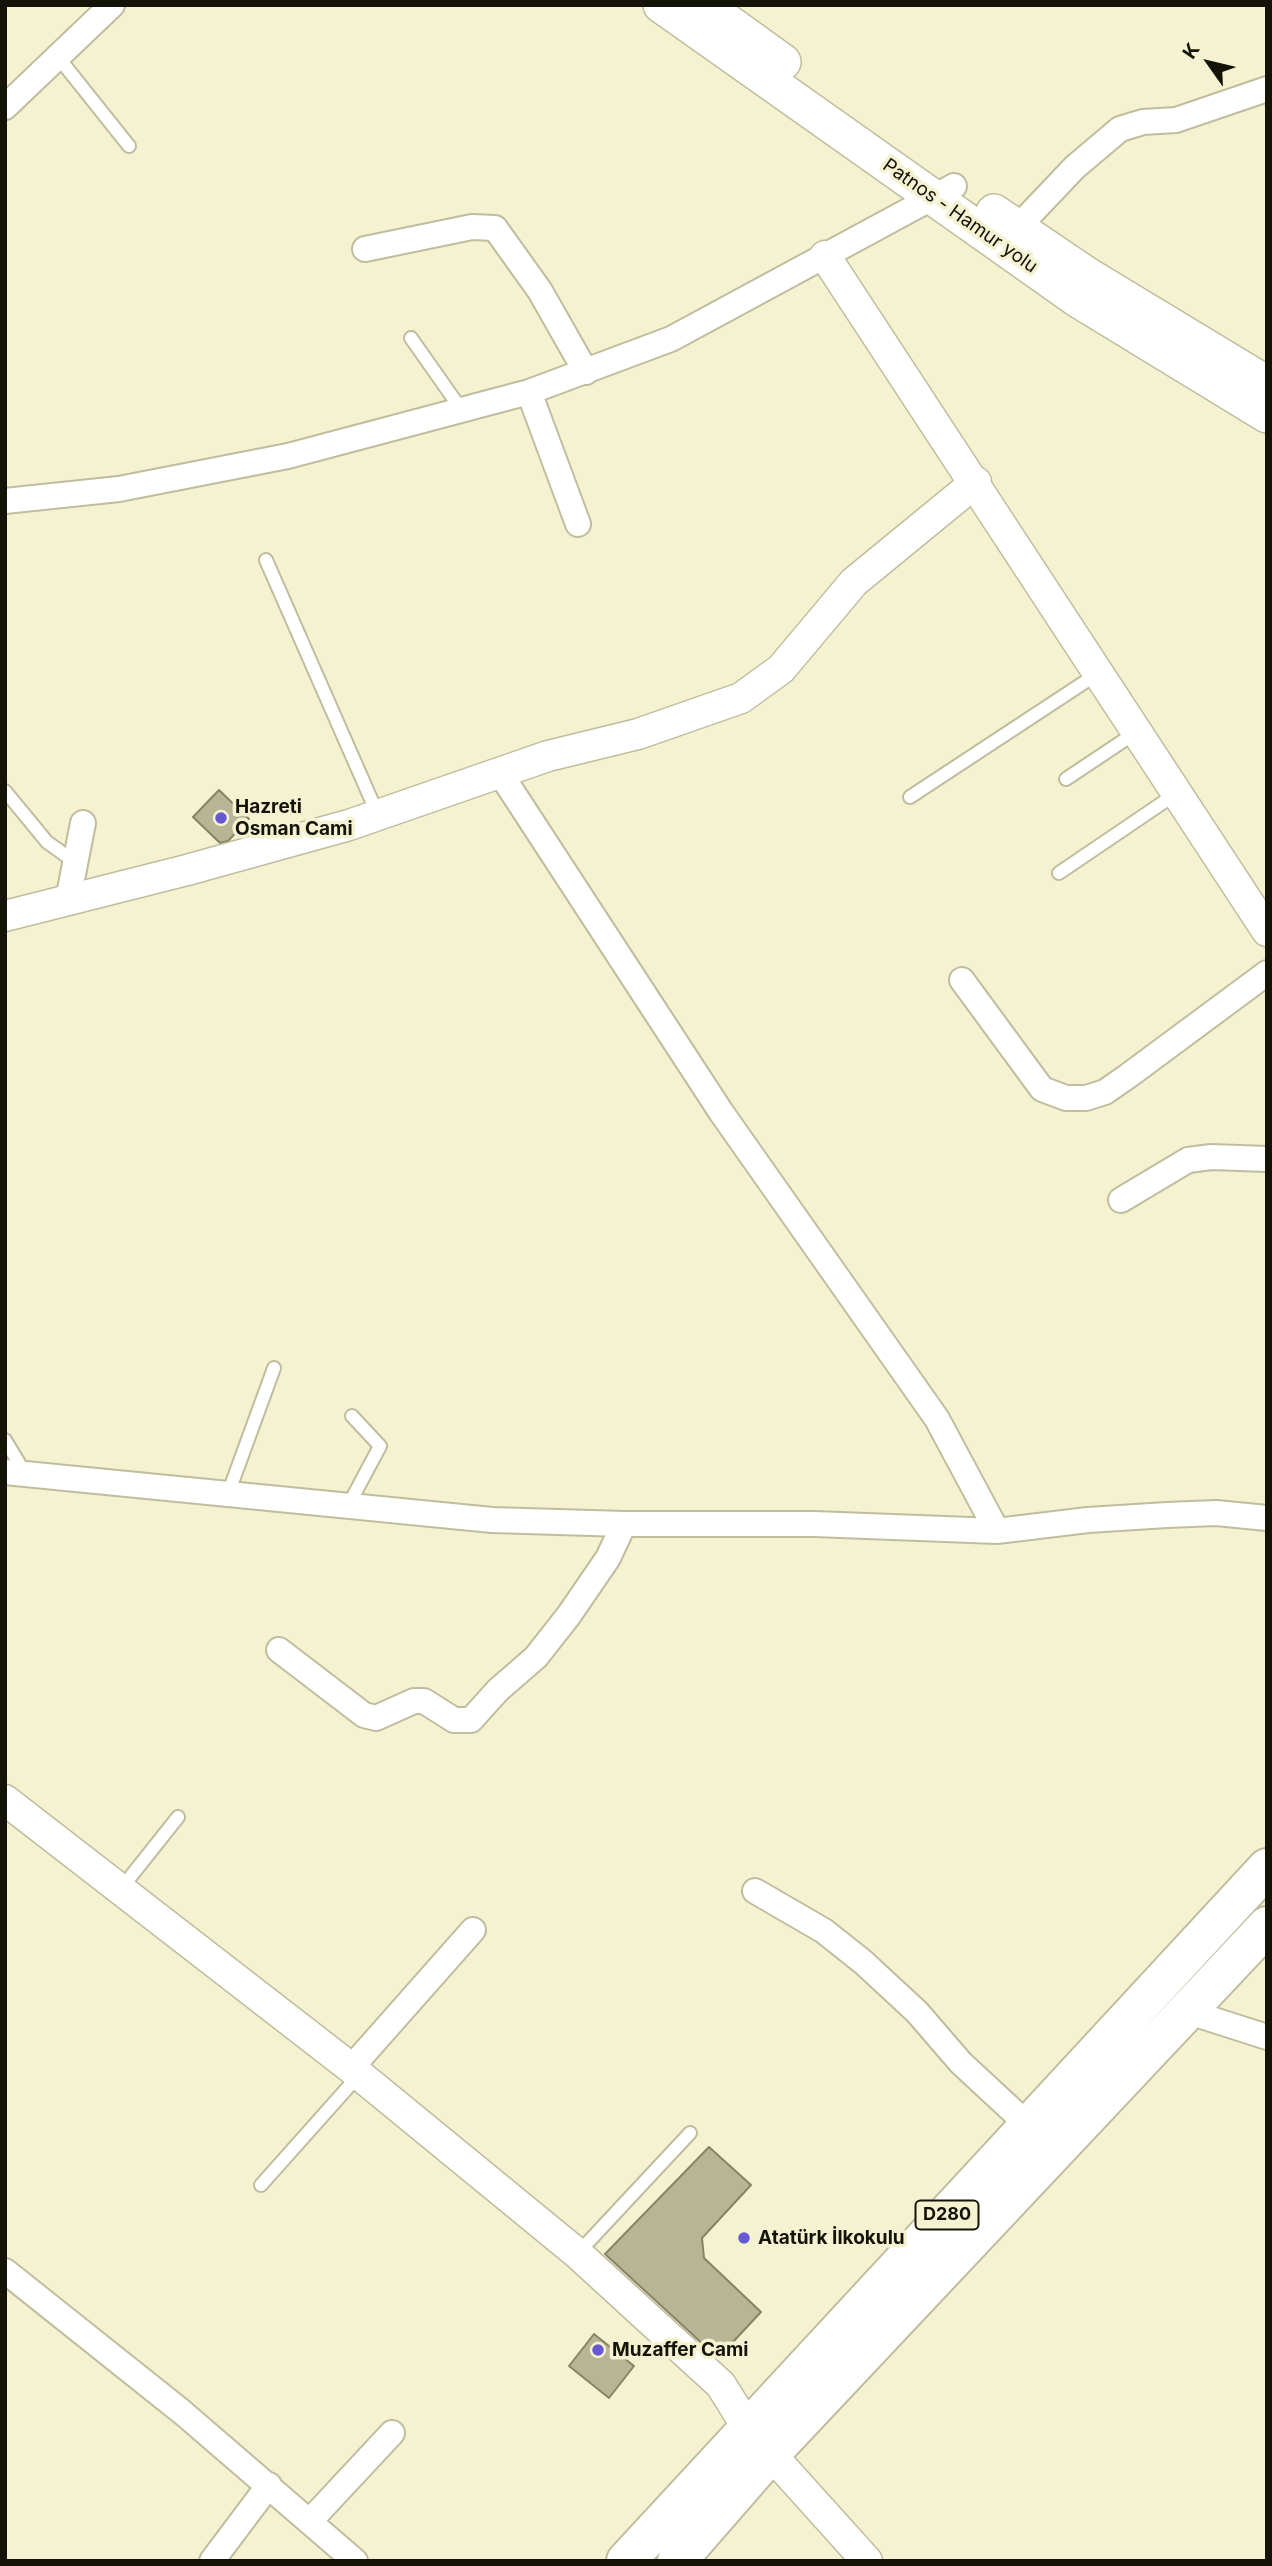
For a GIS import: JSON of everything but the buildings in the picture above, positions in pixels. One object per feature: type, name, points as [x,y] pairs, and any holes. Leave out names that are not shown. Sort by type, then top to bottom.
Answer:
[{"type":"highway","name":"D280","points":[[677,2561],[760,2442],[1029,2126],[1267,1868]]},
{"type":"highway","name":"D280","points":[[626,2561],[760,2442],[1267,1926]]},
{"type":"main road","name":"Patnos - Hamur yolu","points":[[661,5],[943,192],[1017,228],[1087,275],[1267,384]]},
{"type":"main road","name":"Patnos - Hamur yolu","points":[[704,5],[1077,299],[1267,415]]},
{"type":"street","points":[[5,107],[112,5]]},
{"type":"street","points":[[1017,228],[1075,167],[1120,129],[1143,122],[1176,120],[1267,89]]},
{"type":"street","points":[[5,501],[119,489],[275,459],[463,412],[529,392],[671,339],[943,192]]},
{"type":"street","points":[[365,249],[472,227],[495,228],[540,291],[586,372]]},
{"type":"street","points":[[825,256],[976,482],[1267,931]]},
{"type":"street","points":[[529,392],[578,524]]},
{"type":"street","points":[[5,916],[187,870],[377,815],[548,756],[638,734],[741,698],[763,685],[781,669],[853,582],[976,482]]},
{"type":"street","points":[[500,773],[721,1111],[937,1419],[997,1531]]},
{"type":"street","points":[[68,900],[83,823]]},
{"type":"street","points":[[962,980],[1042,1089],[1066,1098],[1086,1098],[1105,1092],[1267,973]]},
{"type":"street","points":[[1121,1200],[1188,1160],[1211,1157],[1267,1159]]},
{"type":"street","points":[[16,1473],[347,1508],[492,1520],[624,1524],[814,1524],[997,1531],[1088,1520],[1167,1515],[1216,1513],[1267,1518]]},
{"type":"street","points":[[279,1650],[365,1715],[376,1718],[414,1701],[424,1701],[454,1720],[471,1720],[498,1690],[536,1657],[569,1615],[608,1558],[624,1524]]},
{"type":"street","points":[[5,1800],[355,2071],[578,2254],[722,2385],[760,2442],[867,2561]]},
{"type":"street","points":[[755,1891],[824,1931],[863,1962],[917,2012],[961,2063],[1029,2126]]},
{"type":"street","points":[[355,2071],[473,1930]]},
{"type":"street","points":[[1186,2011],[1267,2037]]},
{"type":"street","points":[[5,2271],[269,2485],[355,2561]]},
{"type":"street","points":[[310,2521],[392,2433]]},
{"type":"street","points":[[212,2561],[269,2485]]},
{"type":"lane","points":[[58,57],[129,146]]},
{"type":"lane","points":[[411,338],[463,412]]},
{"type":"lane","points":[[266,560],[377,815]]},
{"type":"lane","points":[[910,797],[1100,672]]},
{"type":"lane","points":[[1066,779],[1138,731]]},
{"type":"lane","points":[[5,792],[47,842],[75,862]]},
{"type":"lane","points":[[1059,873],[1178,792]]},
{"type":"lane","points":[[228,1494],[274,1368]]},
{"type":"lane","points":[[347,1508],[380,1447],[352,1416]]},
{"type":"lane","points":[[5,1440],[16,1473]]},
{"type":"lane","points":[[120,1891],[178,1817]]},
{"type":"lane","points":[[261,2185],[355,2071]]},
{"type":"lane","points":[[578,2254],[690,2133]]},
{"type":"place","name":"Hazreti Osman Cami","points":[[221,818]]},
{"type":"place","name":"Atatürk İlkokulu","points":[[744,2238]]},
{"type":"place","name":"Muzaffer Cami","points":[[598,2350]]}]
